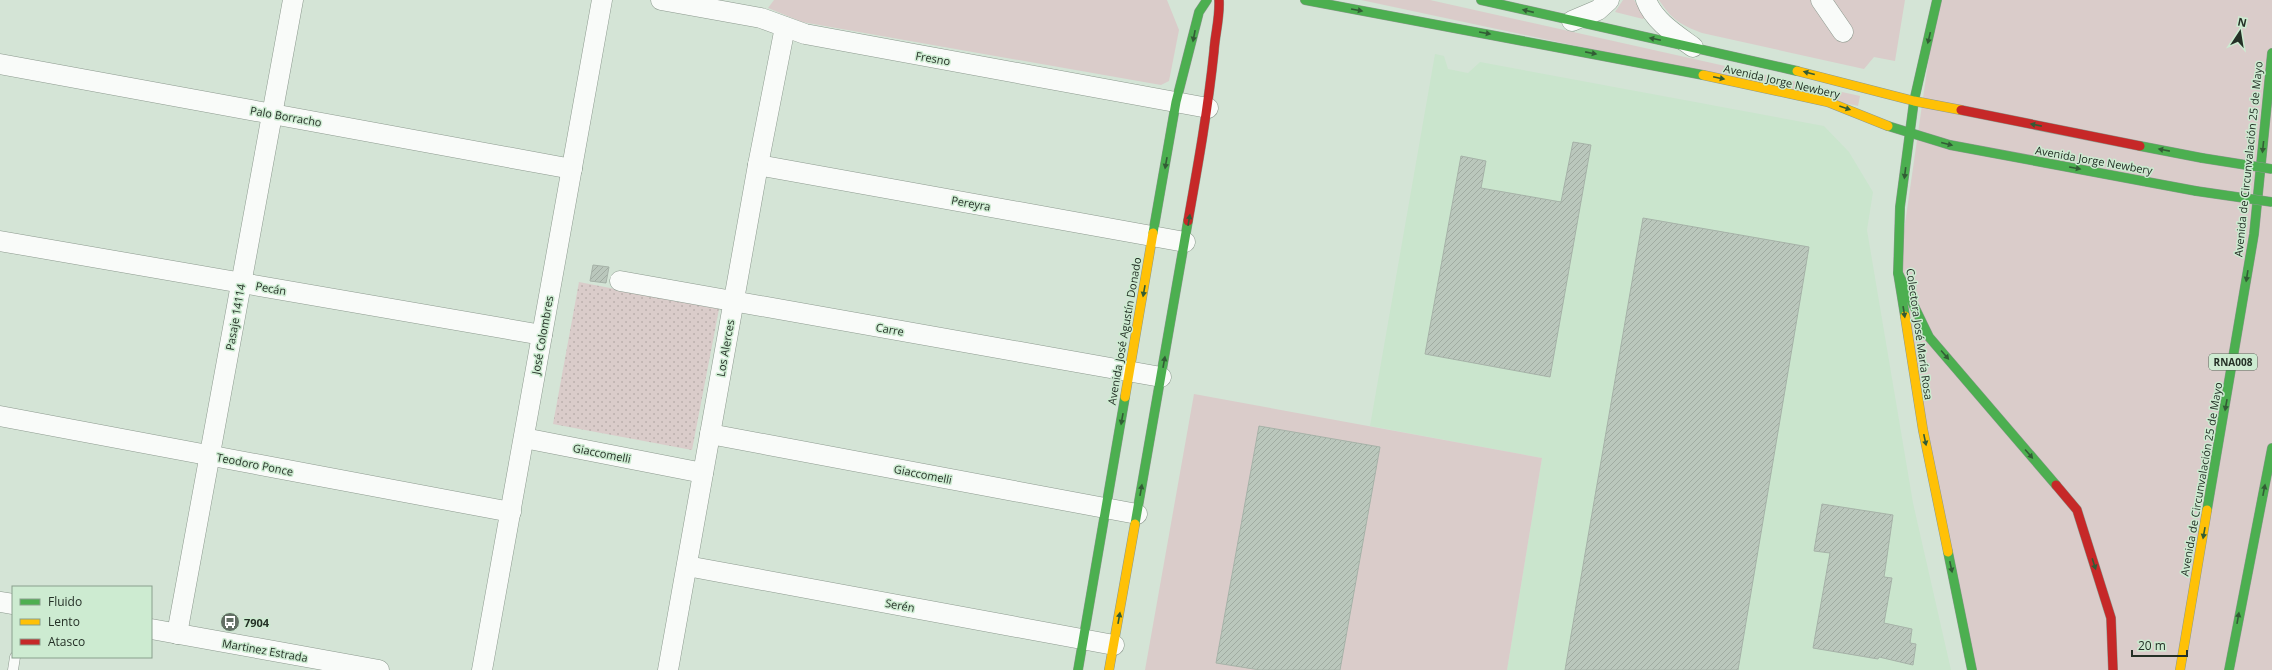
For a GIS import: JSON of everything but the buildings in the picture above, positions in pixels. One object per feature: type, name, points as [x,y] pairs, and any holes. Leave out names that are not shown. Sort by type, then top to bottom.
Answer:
[{"type":"main road","name":"Avenida José Agustín Donado","points":[[1078,670],[1176,102],[1198,12],[1206,0]]},
{"type":"main road","points":[[1109,670],[1208,108],[1214,48],[1220,15],[1219,0]]},
{"type":"main road","name":"Avenida Jorge Newbery","points":[[1305,0],[1660,66],[1775,90],[1828,102],[1910,134],[1950,145],[2196,191],[2272,202]]},
{"type":"main road","name":"Avenida Jorge Newbery","points":[[1481,0],[1802,72],[1914,101],[2202,158],[2272,169]]},
{"type":"main road","name":"Colectora José María Rosa","points":[[1937,0],[1914,101],[1900,207],[1898,273],[1923,430],[1972,670]]},
{"type":"main road","name":"Avenida de Circunvalación 25 de Mayo","points":[[2180,670],[2254,234],[2272,53]]},
{"type":"main road","points":[[1898,273],[1929,337],[2077,510],[2111,618],[2113,670]]},
{"type":"main road","points":[[2229,670],[2272,448]]},
{"type":"street","name":"Pasaje 14114","points":[[177,634],[294,0]]},
{"type":"street","name":"José Colombres","points":[[482,670],[602,0]]},
{"type":"street","name":"Fresno","points":[[660,0],[762,18],[805,34],[1208,108]]},
{"type":"street","points":[[1572,21],[1598,10],[1609,0]]},
{"type":"street","points":[[1646,0],[1650,10],[1668,29],[1693,47]]},
{"type":"street","points":[[1821,0],[1843,32]]},
{"type":"street","name":"Los Alerces","points":[[668,670],[758,165],[785,27]]},
{"type":"street","name":"Palo Borracho","points":[[0,64],[572,169]]},
{"type":"street","name":"Pereyra","points":[[758,165],[1185,242]]},
{"type":"street","name":"Pecán","points":[[0,241],[542,335]]},
{"type":"street","name":"Carre","points":[[620,281],[1161,377]]},
{"type":"street","name":"Teodoro Ponce","points":[[0,416],[511,512]]},
{"type":"street","name":"Giaccomelli","points":[[710,434],[1137,514]]},
{"type":"street","name":"Giaccomelli","points":[[524,438],[703,473]]},
{"type":"street","name":"Serén","points":[[687,566],[1114,645]]},
{"type":"street","points":[[0,602],[12,604]]},
{"type":"street","name":"Martinez Estrada","points":[[152,629],[379,670]]},
{"type":"lane","points":[[13,670],[15,658]]},
{"type":"shaded area","points":[[774,0],[1167,0],[1179,30],[1169,81],[1161,85],[802,22],[768,8]]},
{"type":"shaded area","points":[[1361,0],[1430,0],[1860,96],[1858,106]]},
{"type":"shaded area","points":[[1623,0],[1634,0],[1645,17],[1643,19],[1615,12]]},
{"type":"shaded area","points":[[1659,0],[1905,0],[1895,61],[1874,57],[1864,69],[1702,33],[1678,21],[1668,12]]},
{"type":"shaded area","points":[[1937,0],[2272,0],[2272,670],[1972,670],[1898,273]]},
{"type":"shaded area","points":[[1435,54],[1444,56],[1448,69],[1468,73],[1480,62],[1824,126],[1849,152],[1873,192],[1867,230],[1913,503],[1951,670],[1507,670],[1542,458],[1370,426]]},
{"type":"shaded area","points":[[579,282],[719,309],[692,450],[553,424]]},
{"type":"shaded area","points":[[1194,394],[1542,458],[1507,670],[1145,670]]},
{"type":"traffic: fast","points":[[1153,233],[1176,102],[1199,12],[1207,0]]},
{"type":"traffic: fast","points":[[1305,0],[1703,75]]},
{"type":"traffic: fast","points":[[1481,0],[1797,71]]},
{"type":"traffic: fast","points":[[1905,316],[1898,273],[1900,207],[1914,101],[1937,0]]},
{"type":"traffic: fast","points":[[2207,510],[2254,234],[2272,53]]},
{"type":"traffic: fast","points":[[1888,126],[1950,145],[2196,191]]},
{"type":"traffic: fast","points":[[2140,146],[2202,158]]},
{"type":"traffic: fast","points":[[2202,158],[2272,169]]},
{"type":"traffic: fast","points":[[2196,191],[2272,202]]},
{"type":"traffic: fast","points":[[1135,524],[1188,221]]},
{"type":"traffic: fast","points":[[1898,273],[1929,337],[2056,485]]},
{"type":"traffic: fast","points":[[1078,670],[1125,397]]},
{"type":"traffic: fast","points":[[2229,670],[2272,448]]},
{"type":"traffic: fast","points":[[1948,552],[1972,670]]},
{"type":"traffic: slow","points":[[1797,71],[1914,101],[1961,110]]},
{"type":"traffic: slow","points":[[1703,75],[1828,102],[1888,126]]},
{"type":"traffic: slow","points":[[1125,397],[1153,233]]},
{"type":"traffic: slow","points":[[1905,316],[1923,430],[1948,552]]},
{"type":"traffic: slow","points":[[2180,670],[2207,510]]},
{"type":"traffic: slow","points":[[1109,670],[1135,524]]},
{"type":"traffic: jam","points":[[1188,221],[1209,94],[1219,0]]},
{"type":"traffic: jam","points":[[1961,110],[2140,146]]},
{"type":"traffic: jam","points":[[2056,485],[2077,510],[2111,618],[2113,670]]},
{"type":"place","name":"7904","points":[[230,622]]}]
